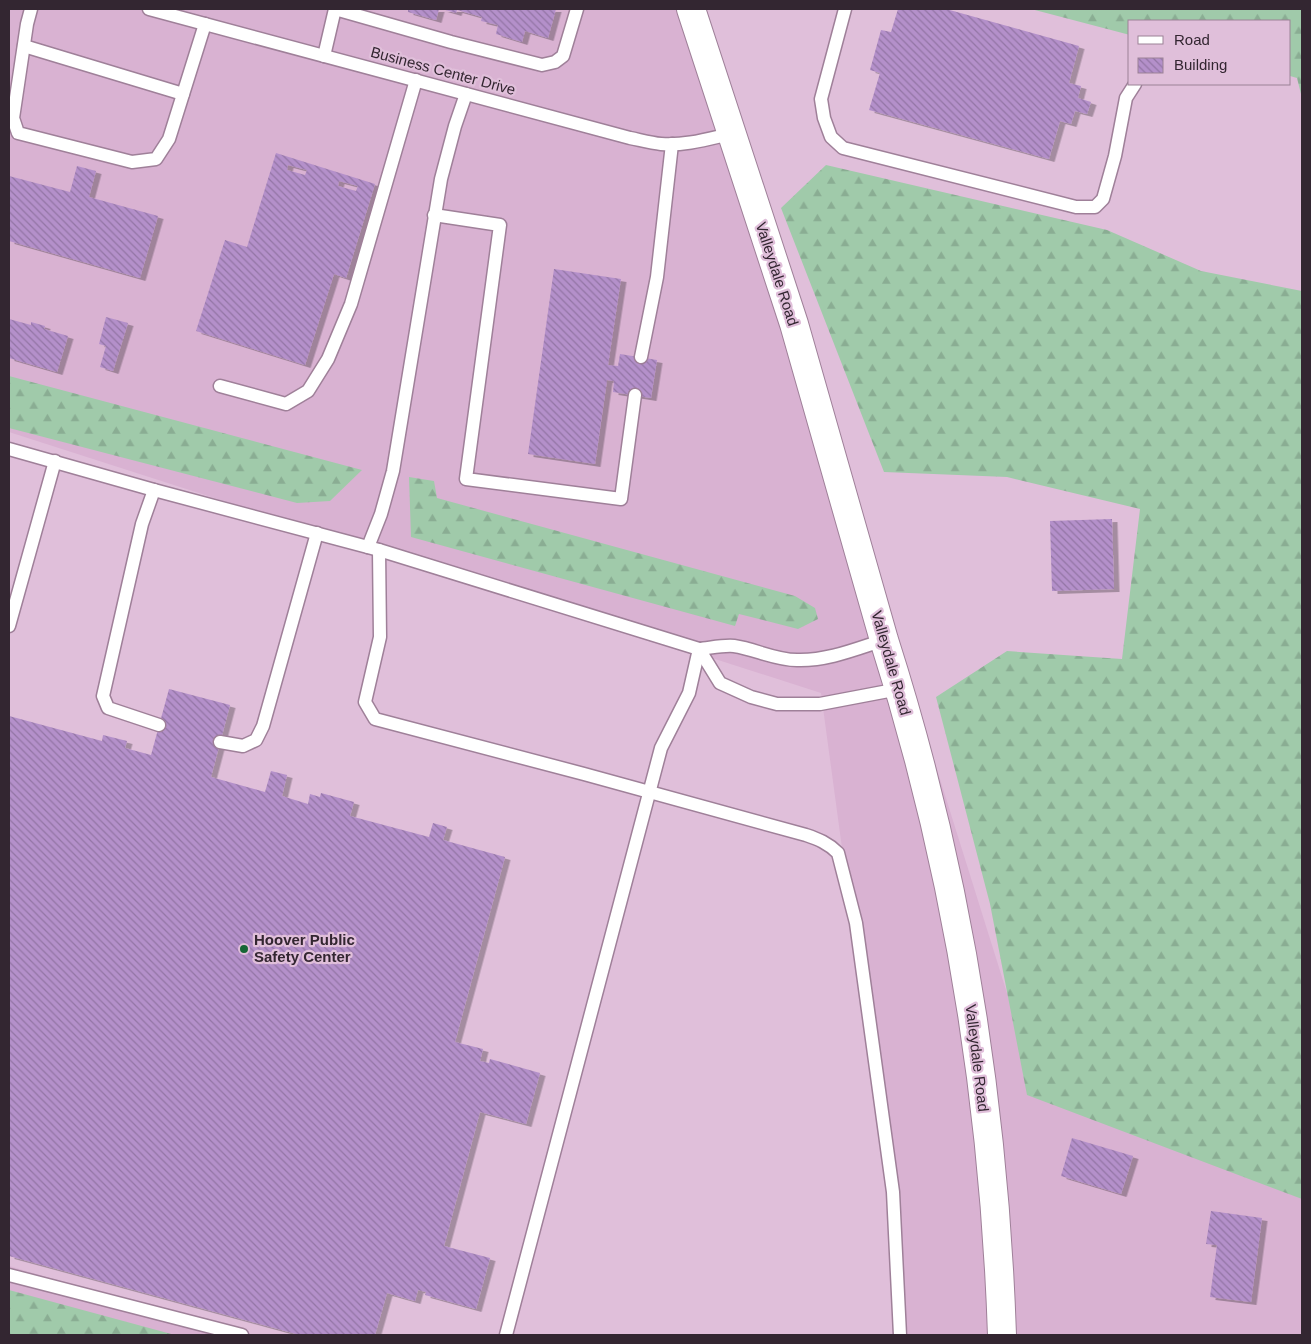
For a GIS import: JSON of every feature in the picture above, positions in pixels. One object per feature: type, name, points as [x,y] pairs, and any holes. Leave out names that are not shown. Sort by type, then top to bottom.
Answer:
[{"type":"main road","name":"Valleydale Road","points":[[691,9],[730,134],[794,324],[899,688],[943,859],[977,1041],[994,1196],[1002,1335]]},
{"type":"lane","points":[[30,9],[13,118],[18,133],[132,162],[156,159],[169,139],[205,24]]},
{"type":"lane","name":"Business Center Drive","points":[[149,9],[630,138],[660,144],[672,144],[695,142],[730,134]]},
{"type":"lane","points":[[324,56],[335,9],[542,65],[555,62],[564,56],[577,9]]},
{"type":"lane","points":[[845,9],[821,99],[824,118],[831,137],[843,148],[1076,207],[1095,207],[1103,199],[1115,156],[1126,98],[1133,85]]},
{"type":"lane","points":[[24,46],[183,94]]},
{"type":"lane","points":[[220,386],[286,404],[308,391],[328,359],[350,304],[416,80]]},
{"type":"lane","points":[[466,94],[455,126],[441,179],[393,471],[373,548],[380,637],[365,702],[375,719],[650,792],[820,840],[831,846],[838,853],[856,923],[893,1192],[900,1335]]},
{"type":"lane","points":[[641,357],[657,277],[672,144]]},
{"type":"lane","points":[[434,216],[500,225],[466,479],[621,499],[636,395]]},
{"type":"lane","points":[[9,449],[154,490],[373,548],[699,649],[733,646],[779,658],[797,660],[826,657],[884,640]]},
{"type":"lane","points":[[9,626],[55,462]]},
{"type":"lane","points":[[154,490],[142,524],[103,696],[108,708],[160,725]]},
{"type":"lane","points":[[220,742],[243,746],[256,740],[263,726],[317,533]]},
{"type":"lane","points":[[699,649],[720,683],[751,697],[776,704],[820,704],[899,688]]},
{"type":"lane","points":[[506,1335],[662,748],[689,694],[699,649]]},
{"type":"lane","points":[[9,1275],[242,1335]]},
{"type":"shaded area","points":[[9,9],[699,9],[1037,1089],[1302,1181],[1302,1335],[908,1335],[821,693],[9,432]]},
{"type":"shaded area","points":[[9,1266],[246,1335],[9,1335]]},
{"type":"green space","points":[[1031,9],[1302,9],[1302,98],[1297,78],[1291,76],[1291,20],[1128,20],[1128,34]]},
{"type":"green space","points":[[826,165],[1107,230],[1201,271],[1302,291],[1302,1199],[1027,1095],[990,904],[936,697],[1007,651],[1122,659],[1140,509],[1007,477],[884,472],[781,208]]},
{"type":"green space","points":[[9,376],[362,470],[330,501],[297,503],[9,428]]},
{"type":"green space","points":[[409,477],[434,481],[437,498],[795,596],[815,608],[818,619],[798,629],[739,614],[735,626],[411,537]]},
{"type":"green space","points":[[9,1290],[175,1335],[9,1335]]},
{"type":"building","points":[[408,9],[439,9],[436,20],[408,12]]},
{"type":"building","points":[[442,9],[556,9],[548,38],[525,31],[522,42],[496,34],[498,25],[481,21],[482,17],[457,10],[456,13]]},
{"type":"building","points":[[898,9],[946,9],[1079,46],[1069,83],[1081,86],[1078,98],[1091,102],[1087,114],[1075,111],[1071,124],[1060,121],[1049,159],[869,110],[880,73],[870,70],[881,30],[891,32]]},
{"type":"building","points":[[276,153],[375,184],[346,278],[334,274],[305,365],[196,331],[225,240],[247,247]],"holes":[[[288,165],[307,170],[305,175],[287,170]],[[339,181],[358,186],[356,191],[338,186]]]},
{"type":"building","points":[[77,166],[96,171],[89,197],[158,216],[140,278],[9,241],[9,176],[70,192]]},
{"type":"building","points":[[554,269],[621,279],[608,365],[618,366],[620,354],[657,360],[651,398],[613,392],[614,381],[607,380],[595,464],[528,454]]},
{"type":"building","points":[[106,317],[128,323],[113,371],[100,367],[106,346],[99,344]]},
{"type":"building","points":[[9,319],[31,325],[31,322],[45,326],[44,329],[68,336],[57,372],[9,358]]},
{"type":"building","points":[[1112,519],[1114,589],[1052,591],[1050,521]]},
{"type":"building","name":"Hoover Public Safety Center","points":[[169,689],[230,705],[211,777],[265,792],[271,771],[287,775],[282,796],[308,804],[310,794],[320,797],[321,793],[354,802],[350,816],[429,837],[433,823],[447,827],[443,840],[505,857],[455,1042],[483,1049],[480,1061],[489,1063],[490,1059],[540,1073],[526,1124],[480,1112],[444,1246],[490,1258],[476,1309],[425,1295],[426,1292],[418,1290],[415,1301],[387,1293],[375,1335],[300,1335],[9,1256],[9,716],[102,741],[103,735],[127,741],[125,748],[151,755]]},
{"type":"building","points":[[1072,1138],[1133,1156],[1121,1194],[1061,1176]]},
{"type":"building","points":[[1211,1211],[1262,1218],[1251,1302],[1210,1297],[1217,1245],[1206,1244]]},
{"type":"place","name":"Hoover Public Safety Center","points":[[244,949]]}]
